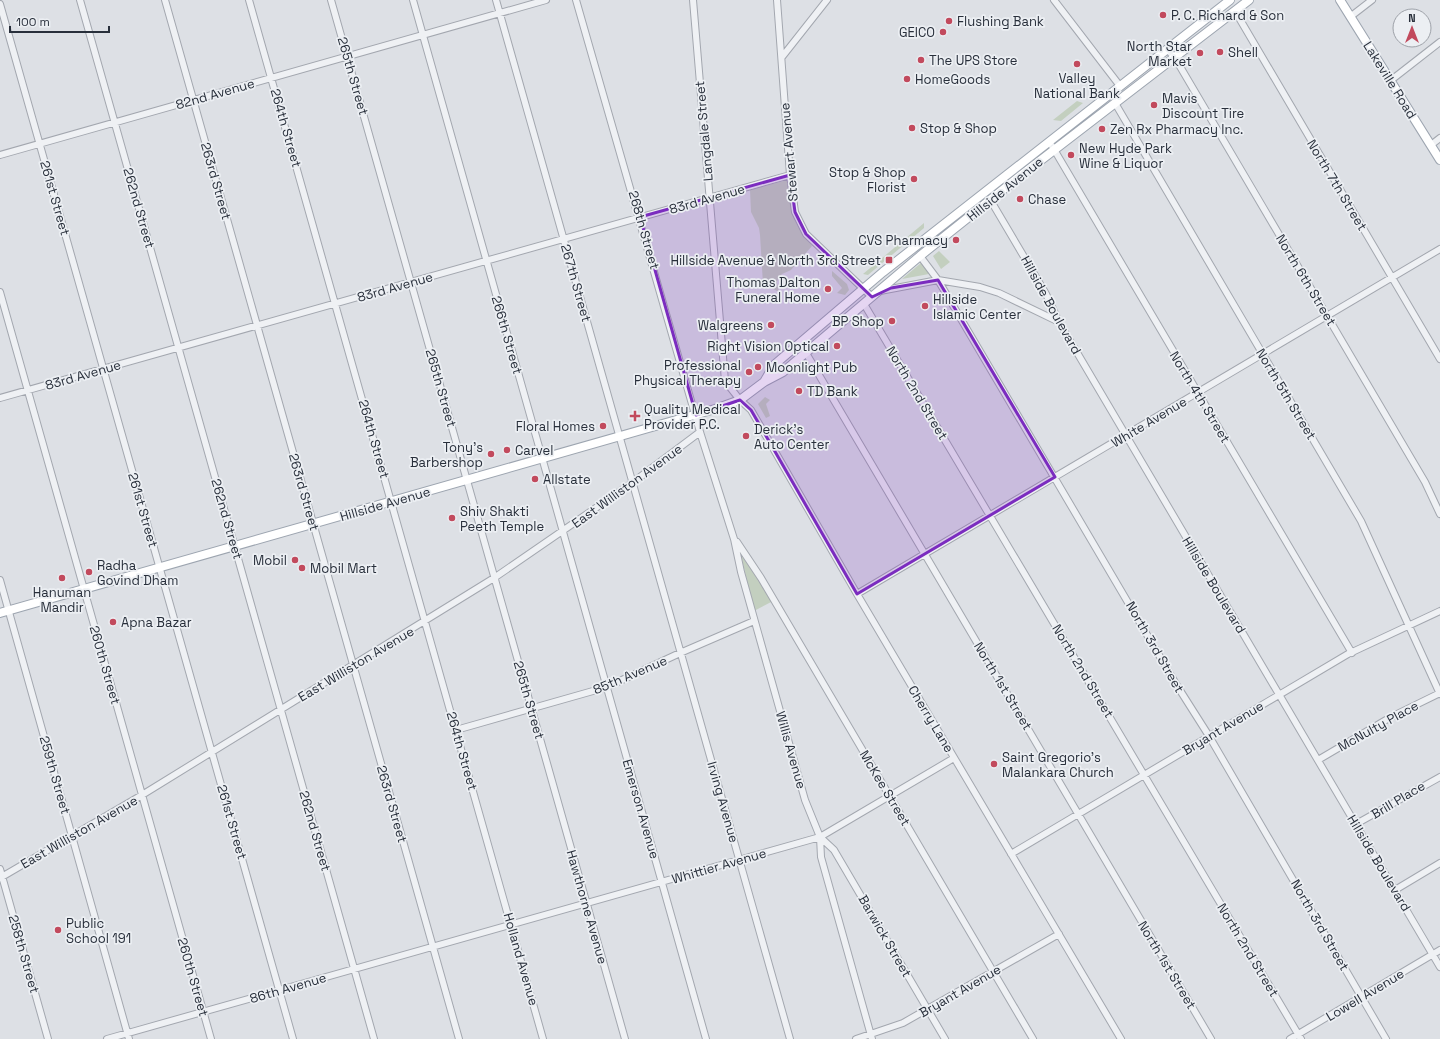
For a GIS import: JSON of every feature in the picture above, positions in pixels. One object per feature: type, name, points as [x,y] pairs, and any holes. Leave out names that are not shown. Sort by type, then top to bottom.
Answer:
[{"type":"main road","name":"Hillside Avenue","points":[[764,382],[774,365],[863,288],[1230,0]]},
{"type":"main road","name":"Hillside Avenue","points":[[0,613],[467,481],[696,415],[740,400],[764,382],[783,372],[920,256],[1055,149],[1249,0]]},
{"type":"main road","name":"Lakeville Road","points":[[1340,0],[1440,160]]},
{"type":"street","name":"262nd Street","points":[[80,0],[374,1039]]},
{"type":"street","name":"263rd Street","points":[[165,0],[459,1039]]},
{"type":"street","name":"264th Street","points":[[250,0],[498,879]]},
{"type":"street","name":"265th Street","points":[[331,0],[550,776]]},
{"type":"street","name":"266th Street","points":[[413,0],[602,671]]},
{"type":"street","name":"267th Street","points":[[496,0],[655,565]]},
{"type":"street","name":"82nd Avenue","points":[[0,155],[546,0]]},
{"type":"street","name":"268th Street","points":[[576,0],[640,217],[709,460]]},
{"type":"street","name":"Langdale Street","points":[[693,0],[725,381],[740,400]]},
{"type":"street","name":"Stewart Avenue","points":[[777,0],[790,175],[795,212],[806,234],[863,288],[875,294]]},
{"type":"street","points":[[782,57],[827,0]]},
{"type":"street","points":[[1350,17],[1372,0]]},
{"type":"street","points":[[1055,1],[1120,86]]},
{"type":"street","name":"261st Street","points":[[0,4],[293,1039]]},
{"type":"street","name":"North 7th Street","points":[[1235,11],[1440,359]]},
{"type":"street","points":[[1390,81],[1440,42]]},
{"type":"street","name":"North 6th Street","points":[[1167,49],[1174,58],[1425,482],[1440,514]]},
{"type":"street","name":"North 5th Street","points":[[1115,103],[1361,521],[1440,693]]},
{"type":"street","points":[[1431,145],[1440,138]]},
{"type":"street","name":"North 4th Street","points":[[1049,141],[1352,653]]},
{"type":"street","name":"83rd Avenue","points":[[0,398],[790,175]]},
{"type":"street","name":"Hillside Boulevard","points":[[991,201],[1046,294],[1059,322],[1440,967]]},
{"type":"street","name":"White Avenue","points":[[857,594],[1440,249]]},
{"type":"street","name":"North 3rd Street","points":[[920,256],[938,280],[1176,684],[1209,736],[1386,1039]]},
{"type":"street","points":[[875,294],[891,288],[938,280],[980,287],[999,293],[1059,322]]},
{"type":"street","name":"260th Street","points":[[0,292],[210,1039]]},
{"type":"street","name":"North 2nd Street","points":[[864,304],[1300,1036]]},
{"type":"street","name":"North 1st Street","points":[[806,353],[1211,1039]]},
{"type":"street","name":"Cherry Lane","points":[[740,400],[751,410],[857,594],[1121,1039]]},
{"type":"street","name":"East Williston Avenue","points":[[1,877],[142,795],[425,622],[563,532],[700,432]]},
{"type":"street","name":"Willis Avenue","points":[[709,460],[734,539],[754,621],[805,800],[820,837],[821,858],[872,1037]]},
{"type":"street","name":"McKee Street","points":[[734,539],[761,578],[1033,1039]]},
{"type":"street","name":"Irving Avenue","points":[[655,565],[790,1039]]},
{"type":"street","name":"259th Street","points":[[0,580],[128,1036]]},
{"type":"street","name":"Bryant Avenue","points":[[1011,854],[1279,694],[1352,653],[1440,610]]},
{"type":"street","name":"85th Avenue","points":[[456,730],[607,687],[754,621]]},
{"type":"street","name":"Emerson Avenue","points":[[602,671],[706,1039]]},
{"type":"street","name":"McNulty Place","points":[[1318,760],[1391,717],[1440,693]]},
{"type":"street","name":"Whittier Avenue","points":[[468,937],[820,837],[954,758]]},
{"type":"street","name":"Hawthorne Avenue","points":[[550,776],[625,1039]]},
{"type":"street","name":"Brill Place","points":[[1356,824],[1440,776]]},
{"type":"street","name":"Barwick Street","points":[[820,837],[834,850],[945,1039]]},
{"type":"street","points":[[1395,890],[1440,863]]},
{"type":"street","name":"258th Street","points":[[0,869],[1,877],[48,1039]]},
{"type":"street","name":"Holland Avenue","points":[[498,879],[543,1039]]},
{"type":"street","name":"Bryant Avenue","points":[[856,1039],[872,1037],[903,1023],[1059,934]]},
{"type":"street","name":"86th Avenue","points":[[107,1039],[128,1036],[203,1012],[468,937]]},
{"type":"street","name":"Lowell Avenue","points":[[1290,1039],[1300,1036],[1440,950]]},
{"type":"highlighted area","points":[[790,175],[795,212],[806,234],[872,297],[891,288],[938,280],[1055,477],[857,594],[751,410],[740,400],[696,415],[640,217]]},
{"type":"green space","points":[[1077,101],[1083,103],[1061,121],[1053,120]]},
{"type":"green space","points":[[787,180],[794,216],[812,246],[791,270],[779,277],[777,282],[779,292],[763,284],[760,235],[759,228],[751,212],[750,190]]},
{"type":"green space","points":[[924,223],[924,228],[868,275],[863,274]]},
{"type":"green space","points":[[939,251],[950,262],[941,269],[933,256]]},
{"type":"green space","points":[[921,263],[924,264],[929,274],[902,279]]},
{"type":"green space","points":[[832,271],[847,284],[849,290],[845,295],[837,293],[842,288],[832,276]]},
{"type":"green space","points":[[765,397],[770,400],[766,404],[770,416],[766,418],[758,404]]},
{"type":"green space","points":[[741,555],[773,601],[754,611]]},
{"type":"place","name":"P. C. Richard & Son","points":[[1163,15]]},
{"type":"place","name":"Flushing Bank","points":[[949,21]]},
{"type":"place","name":"GEICO","points":[[943,32]]},
{"type":"place","name":"Shell","points":[[1220,52]]},
{"type":"place","name":"North Star Market","points":[[1200,53]]},
{"type":"place","name":"The UPS Store","points":[[921,60]]},
{"type":"place","name":"Valley National Bank","points":[[1077,64]]},
{"type":"place","name":"HomeGoods","points":[[907,79]]},
{"type":"place","name":"Mavis Discount Tire","points":[[1154,105]]},
{"type":"place","name":"Stop & Shop","points":[[912,128]]},
{"type":"place","name":"Zen Rx Pharmacy Inc.","points":[[1102,129]]},
{"type":"place","name":"New Hyde Park Wine & Liquor","points":[[1071,155]]},
{"type":"place","name":"Stop & Shop Florist","points":[[914,179]]},
{"type":"place","name":"Chase","points":[[1020,199]]},
{"type":"place","name":"CVS Pharmacy","points":[[956,240]]},
{"type":"place","name":"Hillside Avenue & North 3rd Street","points":[[889,260]]},
{"type":"place","name":"Thomas Dalton Funeral Home","points":[[828,289]]},
{"type":"place","name":"Hillside Islamic Center","points":[[925,306]]},
{"type":"place","name":"BP Shop","points":[[892,321]]},
{"type":"place","name":"Walgreens","points":[[771,325]]},
{"type":"place","name":"Right Vision Optical","points":[[837,346]]},
{"type":"place","name":"Moonlight Pub","points":[[758,367]]},
{"type":"place","name":"Professional Physical Therapy","points":[[749,372]]},
{"type":"place","name":"TD Bank","points":[[799,391]]},
{"type":"place","name":"Quality Medical Provider P.C.","points":[[635,416]]},
{"type":"place","name":"Floral Homes","points":[[603,426]]},
{"type":"place","name":"Derick's Auto Center","points":[[746,436]]},
{"type":"place","name":"Carvel","points":[[507,450]]},
{"type":"place","name":"Tony’s Barbershop","points":[[491,454]]},
{"type":"place","name":"Allstate","points":[[535,479]]},
{"type":"place","name":"Shiv Shakti Peeth Temple","points":[[452,518]]},
{"type":"place","name":"Mobil","points":[[295,560]]},
{"type":"place","name":"Mobil Mart","points":[[302,568]]},
{"type":"place","name":"Radha Govind Dham","points":[[89,572]]},
{"type":"place","name":"Hanuman Mandir","points":[[62,578]]},
{"type":"place","name":"Apna Bazar","points":[[113,622]]},
{"type":"place","name":"Saint Gregorio's Malankara Church","points":[[994,764]]},
{"type":"place","name":"Public School 191","points":[[58,930]]}]
